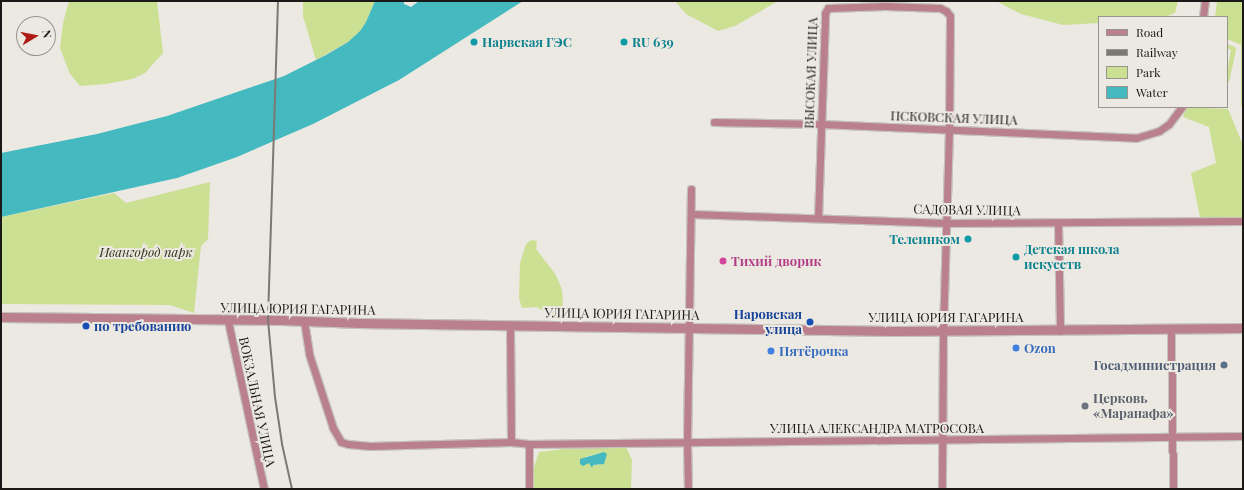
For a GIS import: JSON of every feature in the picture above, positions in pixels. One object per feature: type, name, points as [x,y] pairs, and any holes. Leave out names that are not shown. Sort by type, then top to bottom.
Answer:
[{"type":"street","points":[[1203,16],[1205,1]]},
{"type":"street","name":"ВЫСОКАЯ УЛИЦА","points":[[818,218],[825,13],[828,8],[940,8],[950,16],[949,130]]},
{"type":"street","name":"ПСКОВСКАЯ УЛИЦА","points":[[714,122],[822,124],[1136,138],[1159,131],[1170,124],[1181,108]]},
{"type":"street","points":[[942,489],[943,331],[949,130]]},
{"type":"street","points":[[688,489],[687,443],[691,188]]},
{"type":"street","name":"САДОВАЯ УЛИЦА","points":[[690,214],[947,223],[1243,221]]},
{"type":"street","points":[[1058,223],[1060,331]]},
{"type":"street","name":"УЛИЦА ЮРИЯ ГАГАРИНА","points":[[1,317],[304,321],[510,326],[943,331],[1243,328]]},
{"type":"street","name":"ВОКЗАЛЬНАЯ УЛИЦА","points":[[228,320],[264,489]]},
{"type":"street","name":"УЛИЦА АЛЕКСАНДРА МАТРОСОВА","points":[[304,321],[309,354],[333,428],[341,442],[370,446],[511,442],[529,444],[687,443],[1243,436]]},
{"type":"street","points":[[510,326],[511,442]]},
{"type":"street","points":[[1171,328],[1173,489]]},
{"type":"street","points":[[529,444],[529,489]]},
{"type":"green space","points":[[69,1],[157,1],[163,53],[145,73],[132,79],[106,84],[80,86],[70,74],[60,48],[63,23]]},
{"type":"green space","points":[[303,1],[375,1],[366,22],[360,31],[348,42],[316,60],[303,16]]},
{"type":"green space","points":[[675,1],[778,1],[735,26],[718,31],[686,14]]},
{"type":"green space","points":[[996,1],[1178,1],[1175,13],[1168,16],[1098,16],[1098,23],[1063,25],[1021,14]]},
{"type":"green space","points":[[1217,1],[1243,1],[1243,108],[1241,106],[1241,45],[1228,39],[1228,16],[1215,16]]},
{"type":"green space","points":[[1228,44],[1235,47],[1236,50],[1229,82],[1228,66],[1231,50],[1228,48]]},
{"type":"green space","points":[[1187,108],[1228,109],[1243,145],[1243,219],[1200,217],[1191,173],[1216,163],[1209,127],[1183,117]]},
{"type":"green space","name":"Ивангород парк","points":[[210,182],[208,239],[201,246],[194,313],[170,305],[1,304],[1,217],[114,193],[126,203]]},
{"type":"green space","points":[[531,240],[537,241],[536,249],[556,275],[562,290],[563,304],[561,313],[555,316],[536,307],[522,308],[519,298],[520,263],[526,244]]},
{"type":"green space","points":[[590,446],[625,447],[632,460],[631,489],[533,489],[533,470],[539,452]],"holes":[[[604,452],[599,465],[593,465],[585,457]]]},
{"type":"water","points":[[375,1],[404,1],[404,4],[411,7],[419,1],[523,1],[399,80],[313,124],[237,157],[177,178],[1,217],[1,153],[97,134],[167,116],[284,76],[348,42],[360,31],[366,22]]},
{"type":"water","points":[[604,452],[607,454],[604,464],[593,465],[592,468],[589,463],[583,466],[580,464],[580,459]]},
{"type":"railway","points":[[278,1],[268,320],[275,397],[282,444],[292,489]]},
{"type":"place","name":"Нарвская ГЭС","points":[[474,42]]},
{"type":"place","name":"RU 639","points":[[624,42]]},
{"type":"place","name":"Телеинком","points":[[968,239]]},
{"type":"place","name":"Детская школа искусств","points":[[1016,257]]},
{"type":"place","name":"Тихий дворик","points":[[723,261]]},
{"type":"place","name":"Наровская улица","points":[[810,322]]},
{"type":"place","name":"по требованию","points":[[86,326]]},
{"type":"place","name":"Ozon","points":[[1016,348]]},
{"type":"place","name":"Пятёрочка","points":[[771,351]]},
{"type":"place","name":"Госадминистрация","points":[[1224,365]]},
{"type":"place","name":"Церковь «Маранафа»","points":[[1085,406]]}]
